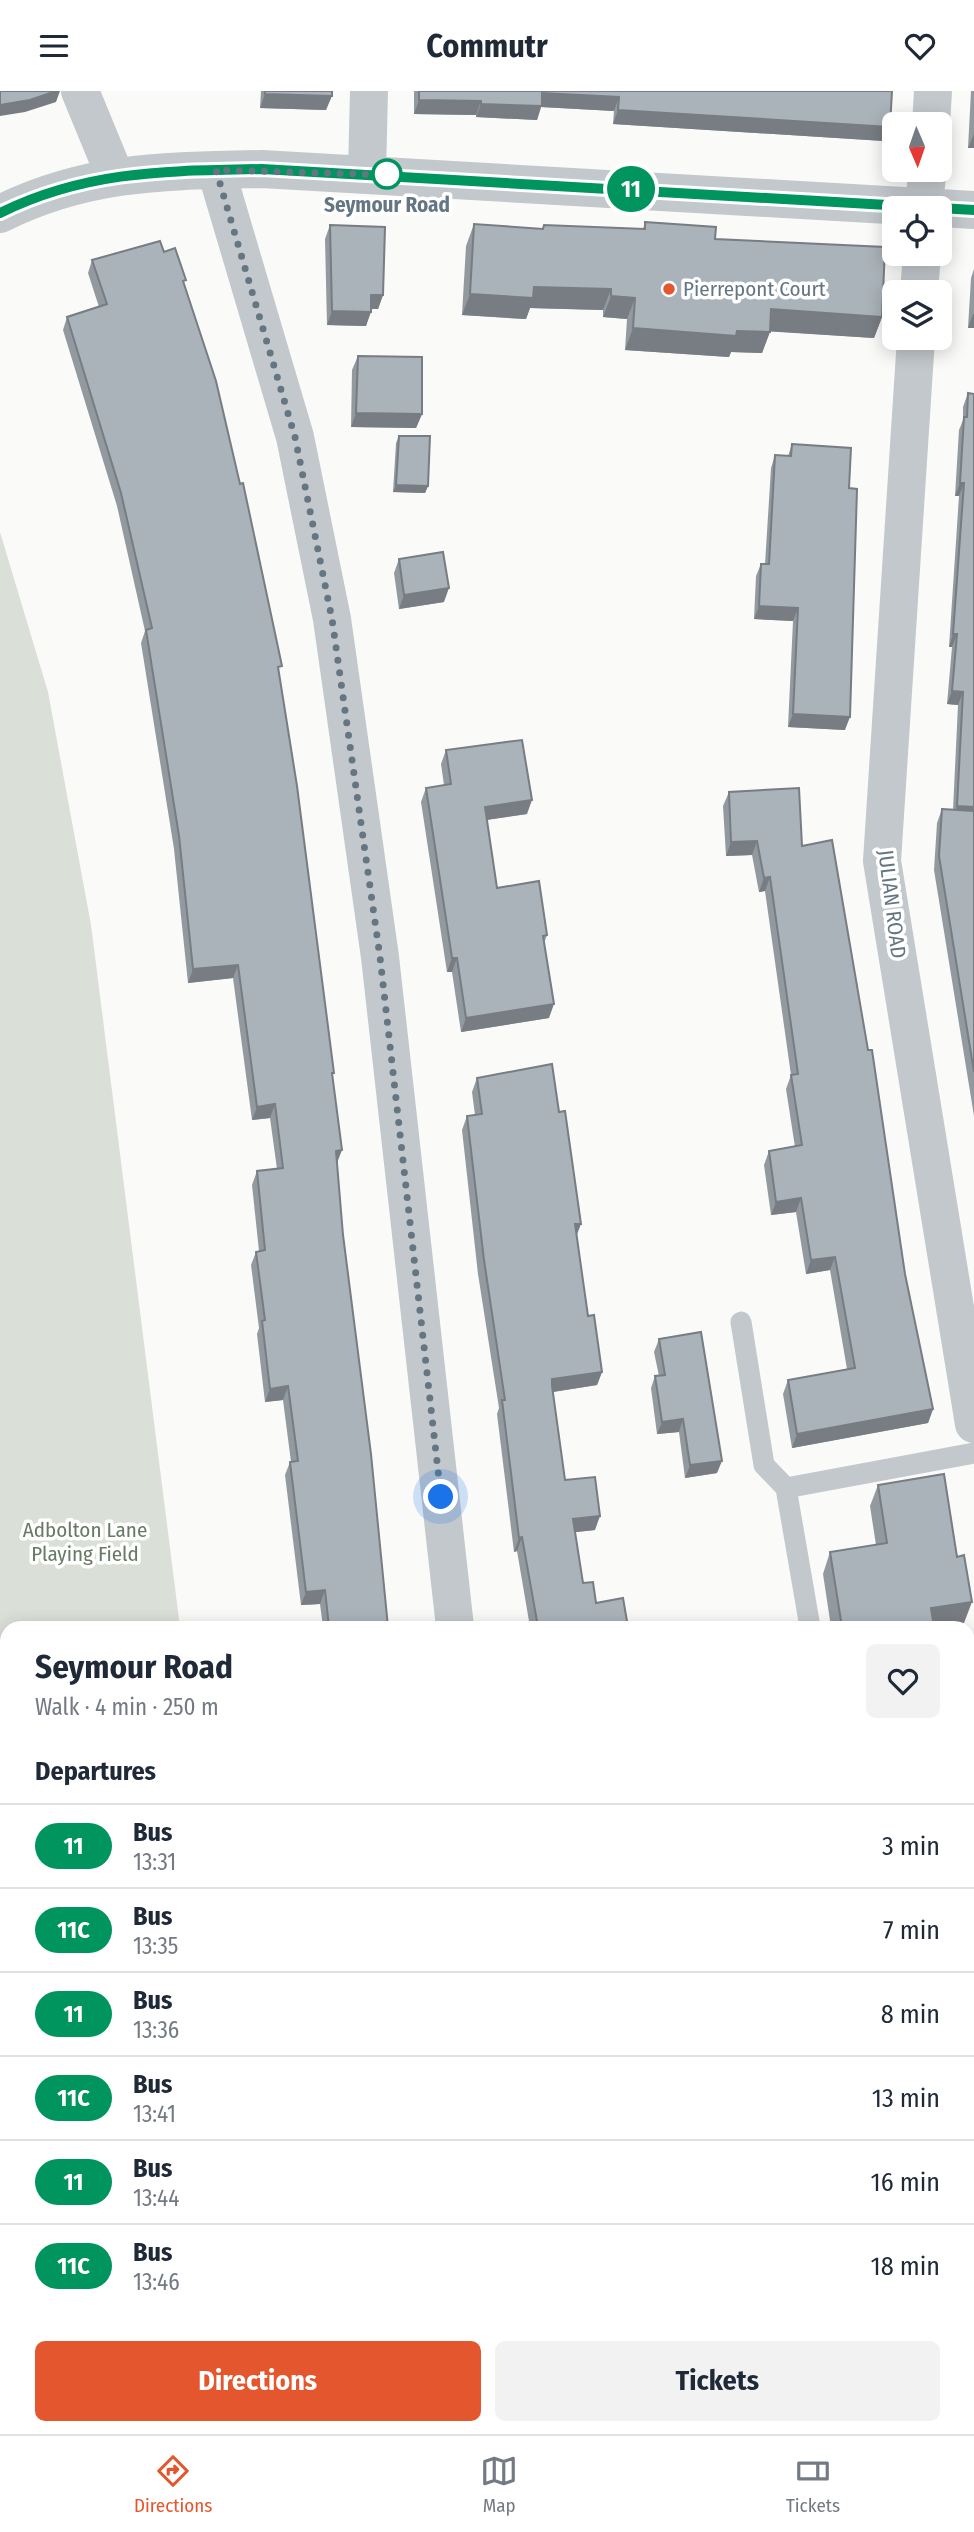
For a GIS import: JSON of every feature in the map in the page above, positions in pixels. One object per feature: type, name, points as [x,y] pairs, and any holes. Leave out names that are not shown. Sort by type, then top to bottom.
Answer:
[{"type":"street","points":[[80,91],[115,176]]},
{"type":"street","points":[[367,173],[369,91]]},
{"type":"street","points":[[932,112],[933,91]]},
{"type":"street","points":[[0,213],[29,199],[115,176],[164,170],[367,173],[925,195],[974,209]]},
{"type":"street","points":[[216,170],[295,437],[332,619],[380,957],[454,1621]]},
{"type":"street","name":"JULIAN ROAD","points":[[915,350],[882,861],[974,1424]]},
{"type":"lane","points":[[741,1322],[764,1465],[786,1488],[809,1621]]},
{"type":"lane","points":[[786,1488],[974,1453]]},
{"type":"green space","name":"Adbolton Lane Playing Field","points":[[0,532],[48,692],[91,925],[179,1621],[0,1621]]},
{"type":"building","points":[[0,91],[56,91],[30,100],[0,105]]},
{"type":"building","points":[[265,91],[332,91],[332,96],[265,94]]},
{"type":"building","points":[[419,91],[892,91],[891,112],[882,112],[882,126],[618,110],[619,97],[542,93],[542,106],[419,100]]},
{"type":"building","points":[[645,222],[716,227],[715,239],[882,247],[882,266],[884,266],[882,317],[771,309],[770,332],[737,331],[736,336],[633,328],[635,298],[611,296],[611,289],[534,287],[533,298],[470,294],[474,224],[543,229],[544,225],[645,229]]},
{"type":"building","points":[[330,225],[385,227],[383,295],[371,295],[371,312],[332,311]]},
{"type":"building","points":[[160,241],[164,252],[175,248],[216,381],[240,484],[243,483],[282,666],[278,667],[297,786],[334,1073],[342,1150],[336,1151],[343,1235],[371,1454],[387,1621],[328,1621],[325,1590],[306,1592],[290,1462],[298,1461],[288,1386],[270,1389],[256,1252],[265,1250],[257,1171],[283,1168],[275,1104],[257,1107],[238,965],[193,969],[179,836],[146,630],[152,628],[121,493],[67,317],[107,304],[92,260]]},
{"type":"building","points":[[358,356],[422,357],[422,414],[356,413]]},
{"type":"building","points":[[968,393],[974,394],[974,807],[957,806],[963,692],[952,691],[957,634],[953,634],[964,483],[960,483]]},
{"type":"building","points":[[399,436],[430,436],[428,486],[396,485]]},
{"type":"building","points":[[792,444],[851,448],[849,488],[857,489],[850,717],[793,714],[798,608],[759,606],[761,564],[769,564],[775,455],[791,456]]},
{"type":"building","points":[[443,552],[449,588],[404,595],[399,559]]},
{"type":"building","points":[[522,740],[532,800],[485,807],[497,888],[539,881],[547,935],[543,936],[554,1004],[466,1018],[457,958],[452,958],[426,788],[451,784],[446,750]]},
{"type":"building","points":[[799,788],[802,846],[832,840],[868,1050],[872,1050],[905,1274],[933,1409],[797,1434],[788,1380],[855,1368],[835,1257],[811,1260],[801,1198],[776,1202],[769,1151],[802,1145],[791,1075],[798,1074],[770,877],[764,878],[757,841],[731,842],[729,792]]},
{"type":"building","points":[[942,809],[974,811],[974,1072],[939,856]]},
{"type":"building","points":[[552,1064],[559,1112],[565,1111],[581,1224],[575,1224],[588,1316],[594,1315],[602,1372],[552,1379],[552,1386],[565,1480],[595,1477],[600,1516],[573,1519],[583,1583],[593,1582],[596,1603],[623,1598],[627,1621],[537,1621],[522,1537],[519,1538],[502,1400],[505,1400],[484,1260],[467,1116],[482,1114],[477,1078]]},
{"type":"building","points":[[701,1332],[722,1461],[690,1465],[683,1419],[662,1422],[655,1376],[665,1375],[659,1339]]},
{"type":"building","points":[[944,1474],[957,1557],[964,1555],[972,1602],[931,1608],[933,1621],[841,1621],[830,1552],[887,1543],[878,1485]]},
{"type":"bus line","name":"11","points":[[0,213],[29,199],[115,176],[164,170],[262,169],[974,210]]},
{"type":"place","name":"Seymour Road","points":[[387,174]]},
{"type":"place","name":"Pierrepont Court","points":[[669,289]]},
{"type":"route","points":[[387,174],[395,175],[262,169],[216,170],[295,437],[332,619],[380,957],[441,1497]]}]
